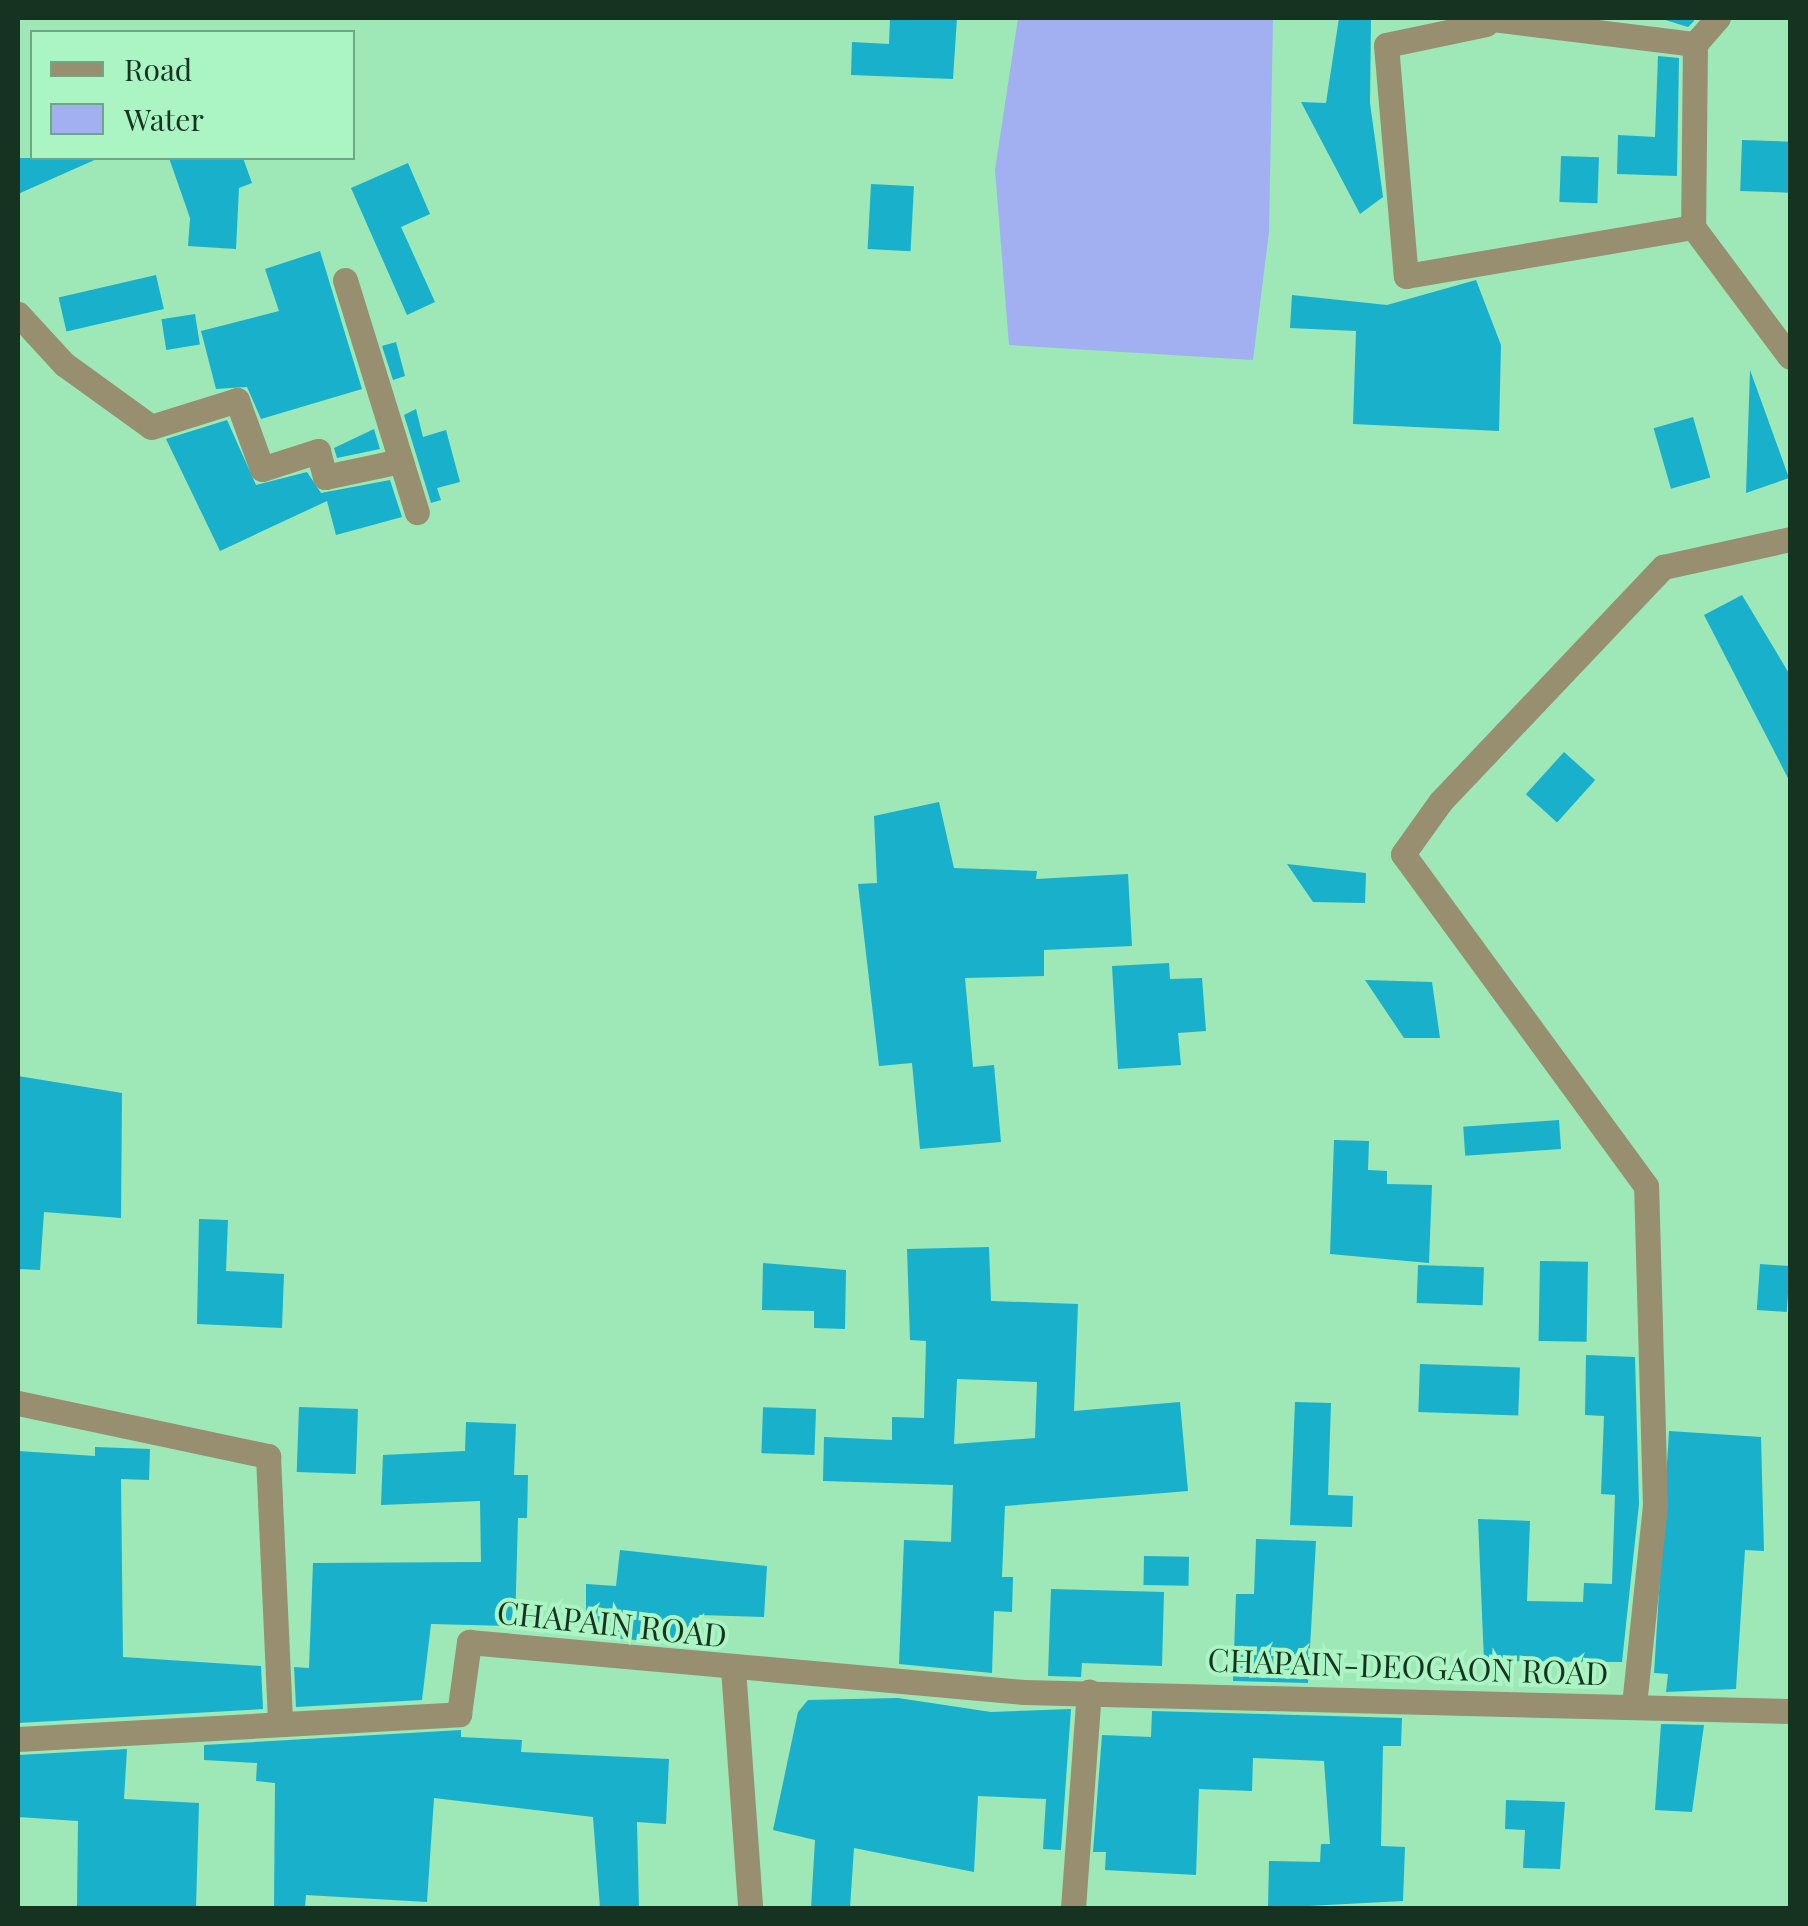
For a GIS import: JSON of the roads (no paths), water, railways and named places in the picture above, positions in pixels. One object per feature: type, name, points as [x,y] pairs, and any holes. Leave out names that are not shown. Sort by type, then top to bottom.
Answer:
[{"type":"street","points":[[1718,18],[1695,44],[1693,226],[1790,358]]},
{"type":"street","points":[[1693,226],[1406,276],[1386,45],[1486,21],[1695,44]]},
{"type":"street","points":[[344,280],[417,512]]},
{"type":"street","points":[[18,314],[64,364],[151,427],[237,400],[262,468],[318,451],[326,477],[400,460]]},
{"type":"street","points":[[1634,1705],[1655,1505],[1646,1186],[1403,854],[1441,801],[1663,567],[1790,539]]},
{"type":"street","points":[[18,1403],[268,1456],[280,1724]]},
{"type":"street","name":"CHAPAIN ROAD","points":[[18,1739],[459,1714],[469,1642],[1024,1692]]},
{"type":"street","points":[[733,1668],[750,1908]]},
{"type":"street","name":"CHAPAIN-DEOGAON ROAD","points":[[1024,1692],[1790,1710]]},
{"type":"street","points":[[1074,1908],[1089,1692]]},
{"type":"water","points":[[1018,18],[1273,18],[1269,232],[1253,360],[1009,345],[995,170]]}]
